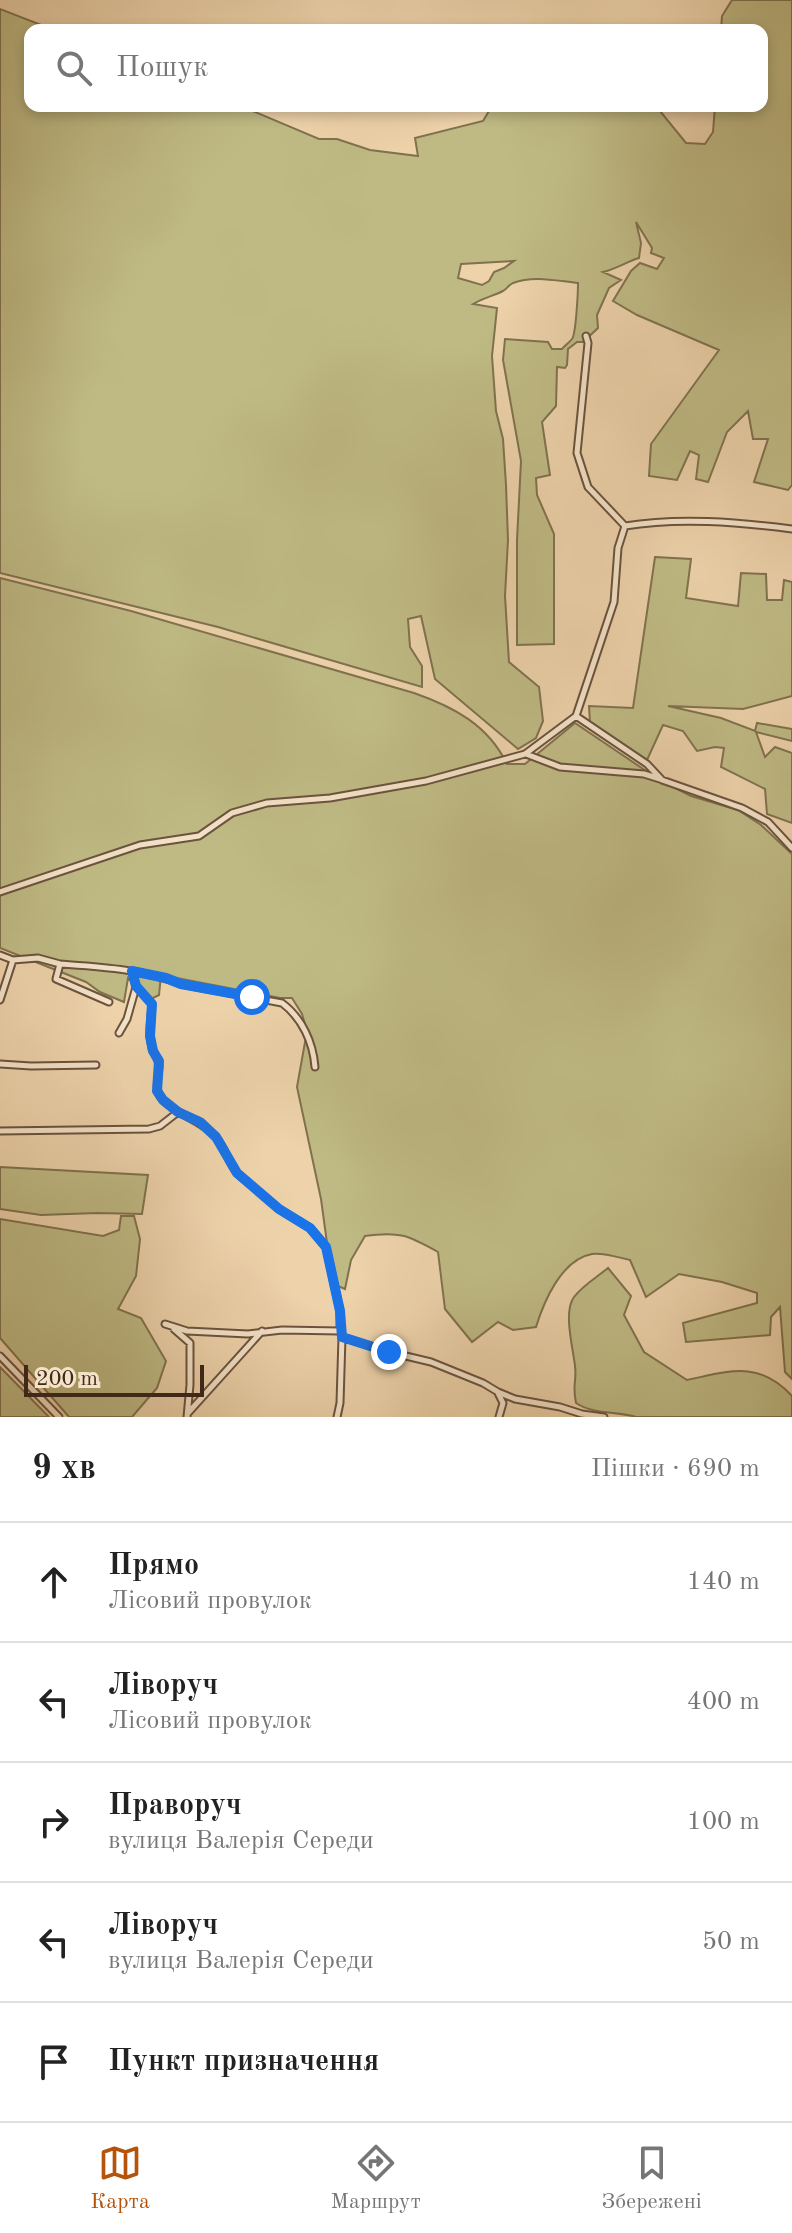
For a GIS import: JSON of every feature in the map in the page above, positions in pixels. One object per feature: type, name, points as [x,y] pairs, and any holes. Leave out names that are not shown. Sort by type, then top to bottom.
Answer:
[{"type":"street","points":[[586,336],[588,343],[577,453],[588,487],[625,526]]},
{"type":"street","points":[[625,526],[651,521],[746,523],[792,529]]},
{"type":"street","points":[[0,892],[140,845],[199,836],[232,813],[267,803],[330,798],[426,781],[525,754],[576,716],[614,602],[618,548],[625,526]]},
{"type":"street","points":[[576,716],[647,764],[662,780]]},
{"type":"street","points":[[525,754],[560,767],[644,774],[742,808],[768,822],[792,848]]},
{"type":"street","points":[[0,955],[13,960],[38,958],[60,964],[110,967],[282,1003],[292,1010],[305,1032],[313,1050],[315,1067]]},
{"type":"street","points":[[0,1000],[13,960]]},
{"type":"street","points":[[60,964],[56,979],[109,1002]]},
{"type":"street","points":[[132,971],[136,986],[152,1004],[150,1036],[159,1061],[157,1091],[163,1100],[178,1112],[200,1122],[216,1137],[237,1173],[279,1209],[310,1228],[326,1247],[340,1311],[337,1417]]},
{"type":"street","points":[[119,1033],[127,1019],[136,986]]},
{"type":"street","points":[[0,1064],[96,1065]]},
{"type":"street","points":[[0,1131],[149,1129],[160,1126],[178,1112]]},
{"type":"street","points":[[165,1324],[187,1331],[341,1334],[389,1352],[431,1362],[515,1399],[604,1417]]},
{"type":"street","points":[[173,1328],[190,1343],[187,1415]]},
{"type":"street","points":[[187,1415],[262,1331]]},
{"type":"street","points":[[0,1356],[59,1417]]},
{"type":"street","points":[[498,1392],[503,1403],[499,1417]]},
{"type":"shaded area","points":[[732,0],[792,0],[792,485],[788,490],[754,482],[768,439],[753,439],[748,411],[727,432],[708,482],[696,479],[699,455],[690,451],[677,480],[649,476],[651,444],[719,350],[637,315],[613,301],[631,271],[640,263],[657,269],[664,258],[651,253],[652,248],[636,222],[641,243],[639,258],[603,272],[621,280],[609,288],[597,315],[598,328],[583,342],[577,342],[568,349],[565,368],[557,367],[556,406],[542,422],[550,475],[536,478],[537,495],[554,534],[554,644],[517,645],[521,461],[503,360],[505,339],[548,342],[552,349],[562,349],[573,336],[578,283],[529,279],[513,283],[503,291],[473,304],[497,308],[492,356],[506,485],[508,540],[505,596],[509,662],[539,687],[543,721],[536,738],[518,749],[435,679],[421,616],[408,619],[410,647],[422,666],[422,687],[218,627],[0,573],[0,9],[39,24],[24,24],[24,112],[255,112],[319,139],[337,139],[370,150],[418,156],[415,138],[483,121],[488,112],[661,112],[686,143],[705,144],[713,132],[715,112],[768,112],[768,24],[721,24],[722,16]],"holes":[[[514,261],[494,272],[489,281],[482,285],[458,278],[461,264]]]},
{"type":"shaded area","points":[[655,557],[691,559],[686,598],[738,606],[741,573],[766,574],[767,600],[782,600],[784,580],[792,582],[792,696],[743,709],[668,706],[721,718],[755,731],[757,723],[792,729],[792,741],[756,732],[765,757],[775,747],[792,753],[792,823],[767,814],[765,789],[721,767],[724,748],[697,751],[683,731],[663,725],[647,760],[590,722],[589,706],[633,708]]},
{"type":"shaded area","points":[[0,578],[131,611],[414,693],[456,711],[480,728],[507,764],[525,764],[575,723],[661,781],[691,796],[738,810],[761,825],[792,854],[792,1379],[785,1372],[780,1307],[771,1317],[770,1335],[686,1342],[683,1323],[757,1303],[757,1293],[722,1282],[679,1274],[646,1297],[630,1260],[611,1256],[592,1254],[581,1258],[563,1272],[549,1294],[536,1327],[513,1330],[498,1322],[472,1342],[445,1309],[438,1252],[411,1238],[395,1234],[365,1236],[351,1260],[345,1289],[338,1286],[297,1087],[307,1031],[302,1014],[292,998],[161,975],[159,995],[151,999],[128,978],[124,1002],[86,982],[0,948]]},
{"type":"shaded area","points":[[0,1167],[148,1175],[142,1214],[41,1215],[0,1209]]},
{"type":"shaded area","points":[[121,1216],[134,1216],[140,1239],[136,1276],[118,1309],[141,1318],[166,1361],[157,1388],[132,1417],[69,1417],[0,1338],[0,1219],[103,1236],[119,1230]]},
{"type":"shaded area","points":[[608,1268],[631,1296],[624,1315],[644,1352],[687,1380],[743,1371],[768,1377],[792,1396],[792,1417],[636,1417],[590,1409],[576,1403],[569,1312],[574,1297],[581,1289]]},
{"type":"shaded area","points":[[0,1367],[48,1416],[49,1417],[0,1417]]},
{"type":"route","points":[[252,997],[132,971],[136,986],[152,1004],[150,1036],[159,1061],[157,1091],[163,1100],[178,1112],[200,1122],[216,1137],[237,1173],[279,1209],[310,1228],[326,1247],[340,1311],[342,1337],[389,1352]]}]
